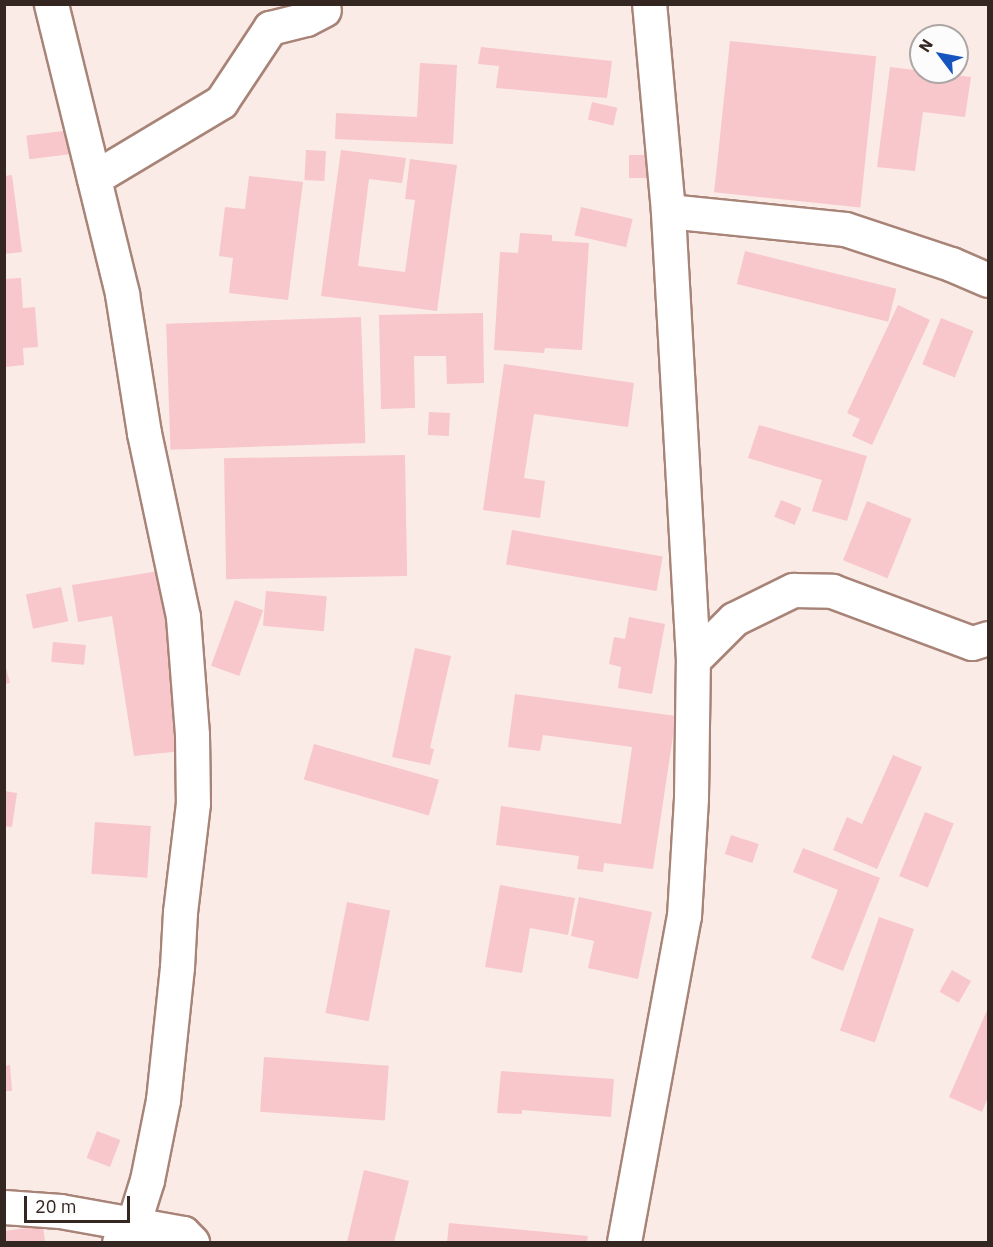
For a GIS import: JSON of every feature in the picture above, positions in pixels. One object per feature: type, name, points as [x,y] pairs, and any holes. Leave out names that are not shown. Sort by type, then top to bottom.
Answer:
[{"type":"street","points":[[51,4],[122,294],[144,433],[183,617],[192,735],[193,803],[180,912],[165,1089],[156,1145],[126,1234]]},
{"type":"street","points":[[624,1242],[684,916],[691,796],[693,660],[668,210],[649,4]]},
{"type":"street","points":[[94,178],[221,102],[270,28],[306,19],[324,10]]},
{"type":"street","points":[[668,210],[845,229],[951,264],[988,280]]},
{"type":"street","points":[[693,660],[735,619],[793,590],[832,591],[972,643],[988,638]]},
{"type":"street","points":[[4,1207],[60,1211],[126,1234],[183,1233],[192,1242]]},
{"type":"building","points":[[730,41],[876,56],[860,208],[714,192]]},
{"type":"building","points":[[481,47],[612,61],[607,98],[496,88],[499,66],[478,64]]},
{"type":"building","points":[[420,63],[457,65],[453,144],[335,139],[336,113],[417,117]]},
{"type":"building","points":[[890,67],[909,69],[909,84],[969,84],[969,77],[971,77],[965,117],[923,112],[915,171],[877,167]]},
{"type":"building","points":[[592,102],[617,108],[613,125],[588,120]]},
{"type":"building","points":[[71,130],[74,154],[29,159],[26,135]]},
{"type":"building","points":[[306,150],[326,151],[324,181],[304,180]]},
{"type":"building","points":[[341,150],[406,158],[402,183],[369,179],[358,266],[405,272],[415,200],[405,199],[410,159],[457,165],[437,311],[321,296]]},
{"type":"building","points":[[629,155],[648,155],[648,178],[629,178]]},
{"type":"building","points":[[12,175],[22,252],[4,254],[4,176]]},
{"type":"building","points":[[249,176],[303,182],[288,300],[229,293],[233,258],[219,256],[225,207],[245,209]]},
{"type":"building","points":[[581,207],[633,219],[626,247],[574,235]]},
{"type":"building","points":[[520,233],[552,235],[552,241],[589,243],[582,350],[545,348],[544,353],[494,350],[500,252],[518,253]]},
{"type":"building","points":[[745,251],[896,289],[888,322],[737,284]]},
{"type":"building","points":[[21,278],[23,308],[35,307],[38,347],[23,348],[24,365],[5,367],[5,279]]},
{"type":"building","points":[[898,305],[930,320],[872,445],[852,436],[860,419],[847,413]]},
{"type":"building","points":[[483,313],[484,383],[447,384],[446,356],[414,356],[415,408],[381,409],[379,315]]},
{"type":"building","points":[[361,317],[365,443],[171,450],[166,324]]},
{"type":"building","points":[[941,318],[973,331],[955,377],[922,364]]},
{"type":"building","points":[[504,364],[634,383],[628,427],[534,414],[524,478],[545,481],[540,518],[483,510]]},
{"type":"building","points":[[429,412],[450,413],[449,436],[428,435]]},
{"type":"building","points":[[759,425],[867,456],[847,521],[812,511],[822,480],[748,458]]},
{"type":"building","points":[[405,455],[407,576],[226,579],[224,458]]},
{"type":"building","points":[[781,500],[801,508],[795,525],[774,517]]},
{"type":"building","points":[[867,501],[912,519],[888,578],[843,560]]},
{"type":"building","points":[[512,530],[663,557],[657,591],[506,564]]},
{"type":"building","points":[[159,571],[182,751],[134,756],[112,616],[78,622],[72,585]]},
{"type":"building","points":[[61,587],[68,621],[33,629],[26,594]]},
{"type":"building","points":[[266,591],[327,596],[324,631],[263,626]]},
{"type":"building","points":[[235,600],[263,610],[239,676],[211,666]]},
{"type":"building","points":[[629,617],[665,624],[652,694],[618,688],[621,667],[609,664],[614,637],[625,639]]},
{"type":"building","points":[[53,642],[86,645],[84,665],[51,662]]},
{"type":"building","points":[[415,648],[451,656],[430,748],[434,749],[430,765],[392,757]]},
{"type":"building","points":[[4,665],[10,683],[4,684]]},
{"type":"building","points":[[515,694],[676,716],[653,869],[604,863],[603,872],[577,869],[579,856],[496,845],[501,806],[621,824],[632,747],[543,735],[540,751],[508,747]]},
{"type":"building","points":[[314,744],[439,780],[429,815],[304,780]]},
{"type":"building","points":[[893,755],[922,767],[877,869],[833,850],[847,817],[862,824]]},
{"type":"building","points":[[4,791],[17,793],[12,827],[4,826]]},
{"type":"building","points":[[925,812],[954,824],[928,888],[899,876]]},
{"type":"building","points":[[95,822],[151,826],[147,878],[91,874]]},
{"type":"building","points":[[731,835],[759,844],[752,863],[725,854]]},
{"type":"building","points":[[803,848],[880,878],[843,971],[811,958],[838,890],[793,872]]},
{"type":"building","points":[[500,885],[575,898],[568,935],[530,928],[522,973],[485,967]]},
{"type":"building","points":[[579,897],[652,912],[638,979],[588,968],[594,941],[571,936]]},
{"type":"building","points":[[347,902],[390,910],[369,1021],[325,1013]]},
{"type":"building","points":[[879,917],[914,929],[875,1043],[840,1030]]},
{"type":"building","points":[[952,970],[971,981],[959,1003],[940,992]]},
{"type":"building","points":[[988,1008],[988,1097],[982,1112],[949,1097]]},
{"type":"building","points":[[264,1057],[389,1066],[385,1121],[260,1112]]},
{"type":"building","points":[[10,1065],[12,1091],[4,1091],[4,1066]]},
{"type":"building","points":[[501,1071],[614,1079],[611,1117],[522,1110],[522,1114],[497,1113]]},
{"type":"building","points":[[97,1131],[120,1140],[110,1167],[87,1158]]},
{"type":"building","points":[[364,1170],[409,1181],[394,1242],[347,1242]]},
{"type":"building","points":[[449,1223],[588,1236],[587,1242],[447,1242]]},
{"type":"building","points":[[43,1226],[45,1242],[4,1242],[4,1231]]}]
